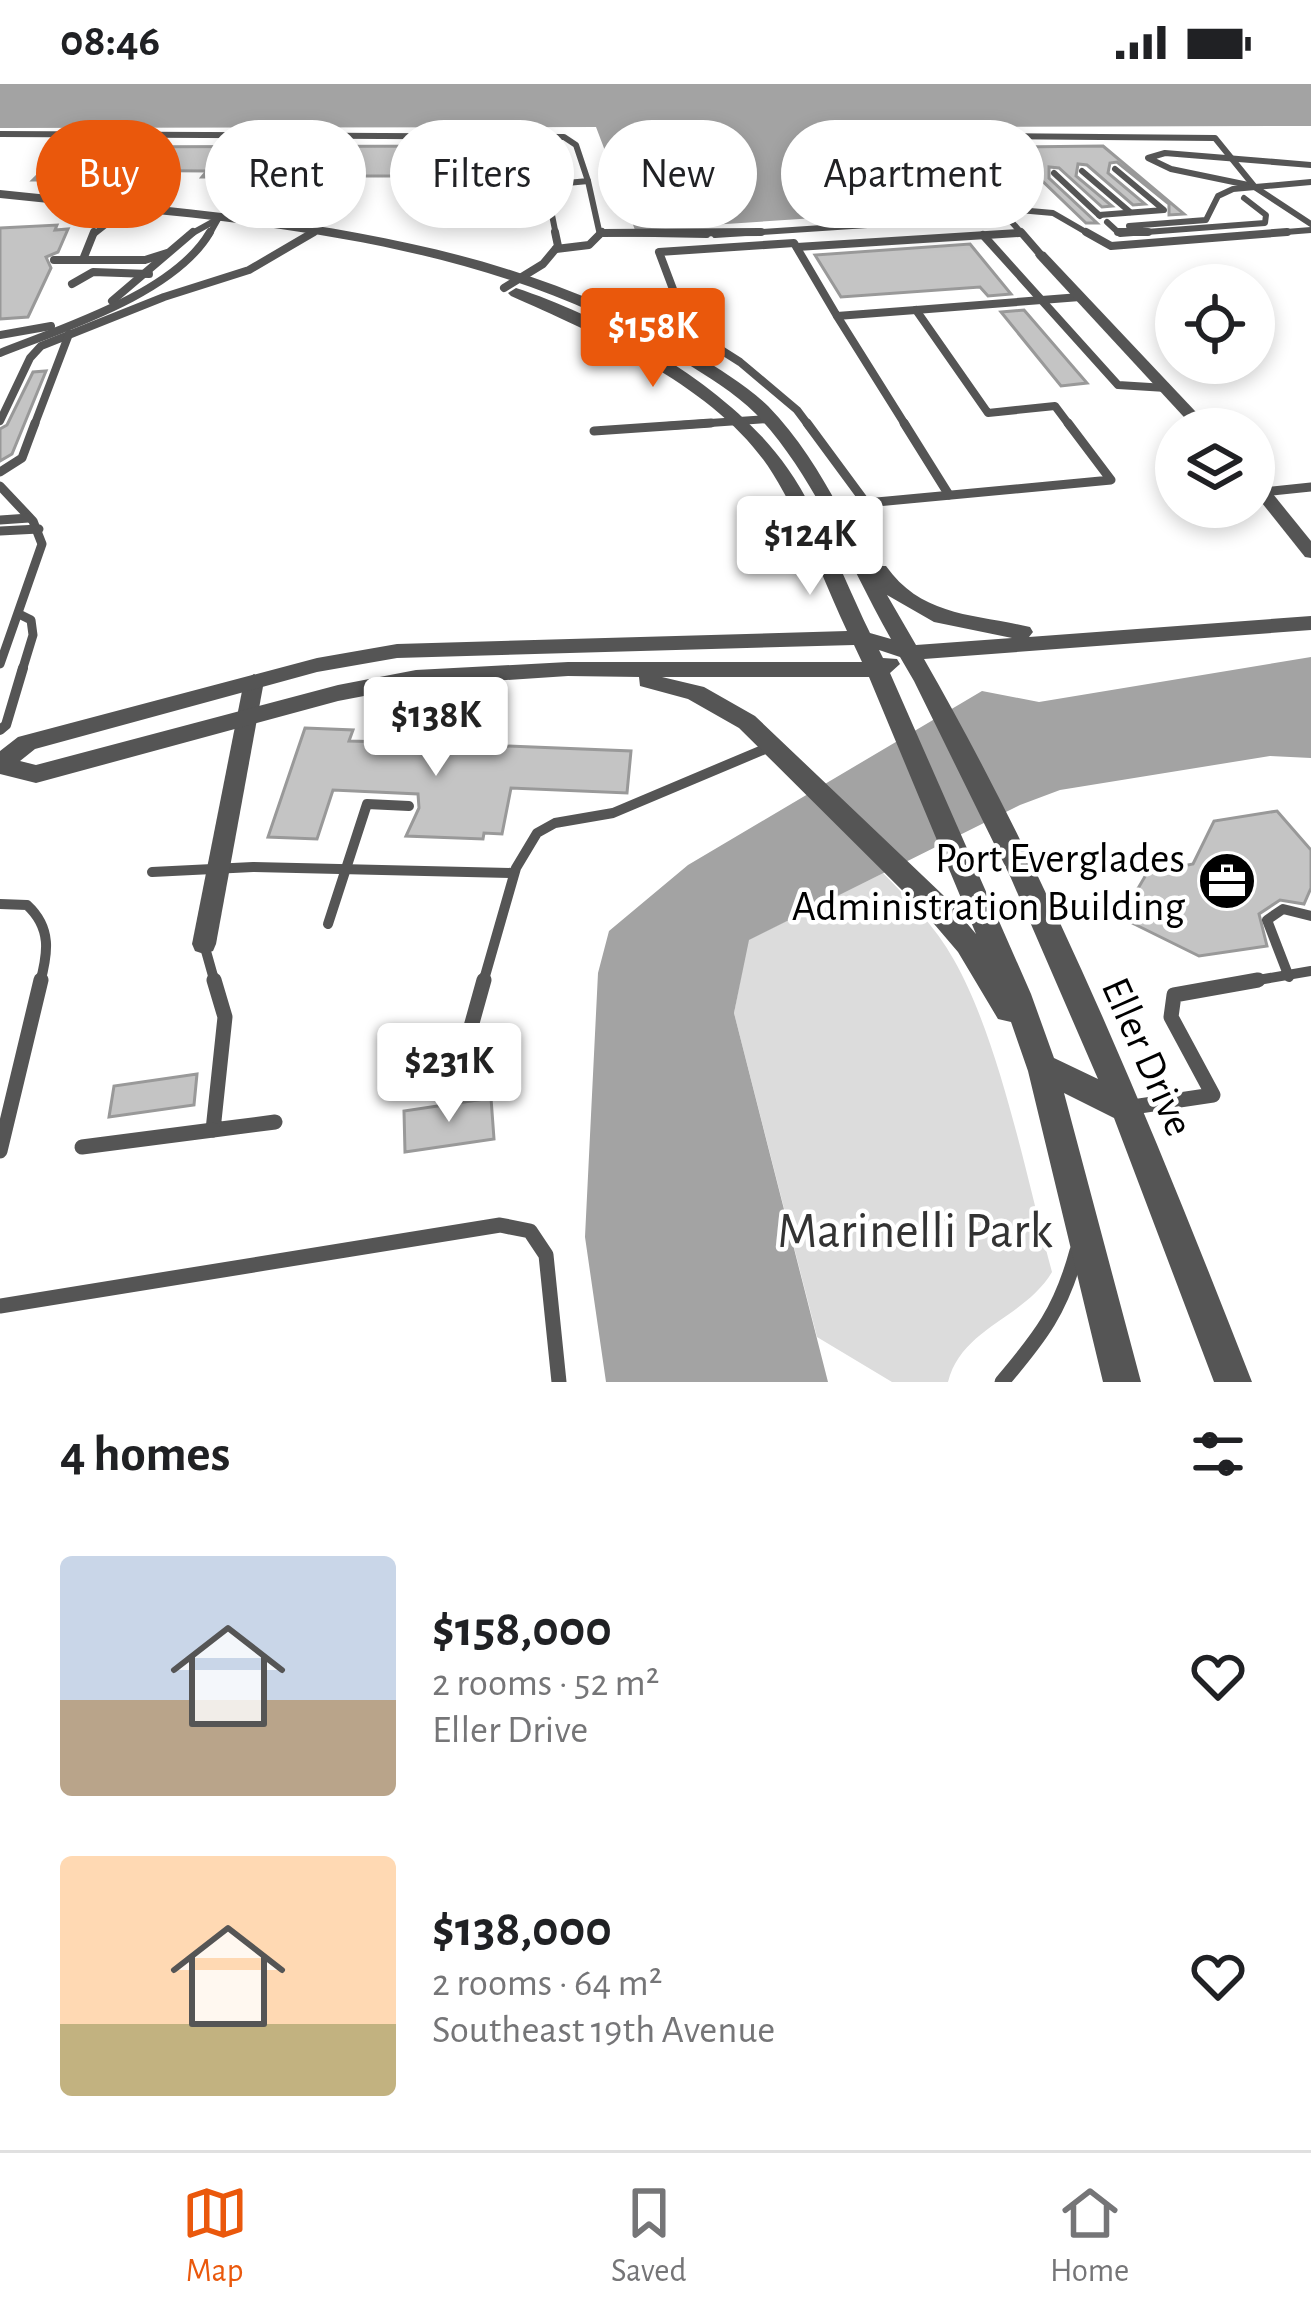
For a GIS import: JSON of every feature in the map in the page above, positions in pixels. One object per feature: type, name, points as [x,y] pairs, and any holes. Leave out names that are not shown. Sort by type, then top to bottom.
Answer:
[{"type":"street","name":"Eller Drive","points":[[0,194],[205,223]]},
{"type":"street","name":"Eller Drive","points":[[0,206],[36,210]]},
{"type":"street","name":"Eller Drive","points":[[181,227],[205,227]]},
{"type":"street","name":"Eller Drive","points":[[232,228],[394,255],[504,288],[623,342],[696,387],[737,421],[782,473],[877,670],[965,872],[1042,1067],[1121,1382]]},
{"type":"street","name":"Eller Drive","points":[[266,228],[420,246],[523,278],[660,340],[734,386],[769,419],[811,470],[941,708],[1125,1108],[1233,1382]]},
{"type":"street","points":[[1041,255],[1185,408]]},
{"type":"street","points":[[1275,508],[1311,553]]},
{"type":"street","points":[[836,513],[868,546],[888,588],[975,627],[1021,632],[1272,614],[1311,623]]},
{"type":"street","points":[[0,764],[27,742],[254,681],[356,658],[437,648],[861,638],[913,653],[1311,623]]},
{"type":"street","points":[[0,764],[36,774],[416,678],[568,669],[877,670],[913,653]]},
{"type":"street","points":[[568,669],[666,683],[725,707],[806,777],[968,944],[1042,1067],[1125,1108]]},
{"type":"street","points":[[204,944],[254,681]]},
{"type":"lane","points":[[0,134],[563,137],[576,146],[602,232]]},
{"type":"lane","points":[[1044,137],[1215,138],[1254,186]]},
{"type":"lane","points":[[1311,165],[1165,153],[1148,158],[1156,164],[1213,172],[1254,186],[1311,227]]},
{"type":"lane","points":[[1099,214],[1165,210],[1114,169]]},
{"type":"lane","points":[[1082,171],[1130,212]]},
{"type":"lane","points":[[1054,172],[1099,214],[1104,225],[1120,234],[1265,223],[1266,215],[1233,189]]},
{"type":"lane","points":[[556,249],[558,238],[545,188],[556,182],[588,181]]},
{"type":"lane","points":[[1129,226],[1197,224],[1206,220],[1218,196],[1233,189],[1311,182]]},
{"type":"lane","points":[[1044,212],[1111,246],[1311,227]]},
{"type":"lane","points":[[1087,233],[1104,225]]},
{"type":"lane","points":[[84,257],[100,228]]},
{"type":"lane","points":[[0,353],[118,304],[167,271],[213,228]]},
{"type":"lane","points":[[504,288],[556,249],[589,244],[602,232],[713,235],[814,228]]},
{"type":"lane","points":[[1014,228],[1041,255]]},
{"type":"lane","points":[[0,335],[82,316],[111,302],[196,229]]},
{"type":"lane","points":[[0,421],[35,351],[69,334],[249,270],[316,231]]},
{"type":"lane","points":[[796,247],[1018,232]]},
{"type":"lane","points":[[983,235],[1118,385],[1166,388]]},
{"type":"lane","points":[[915,310],[988,413],[1055,406],[1112,480],[866,503],[797,410],[740,362],[688,329],[659,251],[794,243],[950,495]]},
{"type":"lane","points":[[54,260],[145,260],[181,246]]},
{"type":"lane","points":[[72,284],[101,271],[167,271]]},
{"type":"lane","points":[[837,316],[1080,297]]},
{"type":"lane","points":[[0,472],[22,458],[69,334]]},
{"type":"lane","points":[[594,431],[769,419]]},
{"type":"lane","points":[[0,486],[39,529],[42,544],[0,664]]},
{"type":"lane","points":[[1275,487],[1311,487]]},
{"type":"lane","points":[[0,520],[29,518]]},
{"type":"lane","points":[[0,531],[39,529]]},
{"type":"lane","points":[[0,730],[6,725],[33,635],[31,620],[19,614]]},
{"type":"lane","points":[[467,1042],[514,873],[537,833],[555,824],[613,813],[772,746]]},
{"type":"lane","points":[[328,924],[367,804],[409,806]]},
{"type":"lane","points":[[152,872],[217,868],[514,873]]},
{"type":"lane","points":[[0,904],[27,905],[39,916],[49,947],[0,1151]]},
{"type":"lane","points":[[1289,977],[1267,920],[1283,909],[1311,916]]},
{"type":"lane","points":[[204,944],[225,1016],[213,1130]]},
{"type":"lane","points":[[1125,1108],[1213,1095],[1171,1018],[1174,995],[1311,971]]},
{"type":"lane","points":[[82,1147],[275,1122]]},
{"type":"lane","points":[[0,1306],[500,1226],[530,1231],[546,1256],[559,1382]]},
{"type":"lane","points":[[1003,1382],[1046,1332],[1064,1301],[1082,1230]]},
{"type":"green space","name":"Marinelli Park","points":[[883,873],[939,936],[970,993],[1011,1112],[1052,1272],[1026,1301],[966,1348],[948,1382],[892,1382],[817,1337],[734,1013],[748,940]]},
{"type":"shaded area","points":[[0,84],[1311,84],[1311,126],[1044,127],[1044,120],[781,120],[781,220],[757,222],[757,120],[598,120],[598,132],[596,127],[574,127],[574,120],[390,120],[390,127],[366,127],[366,120],[205,120],[205,128],[181,128],[181,120],[36,120],[36,128],[0,128]]},
{"type":"shaded area","points":[[1311,657],[1311,758],[1270,756],[1060,790],[1020,805],[749,940],[734,1013],[828,1382],[606,1382],[585,1237],[598,973],[609,931],[688,865],[982,691],[1039,702]]},
{"type":"building","points":[[366,146],[390,146],[390,176],[366,176]]},
{"type":"building","points":[[1103,146],[1184,214],[1169,215],[1169,204],[1117,162],[1110,163],[1108,173],[1145,204],[1133,205],[1087,165],[1078,164],[1076,176],[1112,206],[1102,207],[1059,168],[1049,167],[1049,178],[1097,223],[1086,223],[1044,183],[1044,147]]},
{"type":"building","points":[[181,147],[205,147],[205,171],[181,171]]},
{"type":"building","points":[[0,228],[68,229],[58,252],[46,257],[51,268],[28,317],[0,319]]},
{"type":"building","points":[[970,244],[1011,294],[988,296],[980,287],[841,297],[815,255]]},
{"type":"building","points":[[1024,310],[1087,383],[1061,386],[1001,312]]},
{"type":"building","points":[[46,371],[12,454],[0,461],[0,429],[7,425],[33,372]]},
{"type":"building","points":[[305,728],[353,730],[349,741],[387,742],[389,734],[465,735],[483,736],[481,745],[631,751],[627,793],[511,788],[502,834],[484,833],[483,839],[406,836],[419,808],[418,794],[333,790],[317,839],[268,837]]},
{"type":"building","name":"Port Everglades Administration Building","points":[[1277,811],[1311,850],[1311,888],[1304,904],[1280,900],[1259,914],[1267,946],[1199,956],[1126,920],[1123,914],[1147,873],[1193,864],[1214,821]]},
{"type":"building","points":[[197,1074],[194,1105],[109,1117],[114,1086]]},
{"type":"building","points":[[491,1098],[494,1139],[405,1152],[404,1111]]},
{"type":"place","name":"Port Everglades Administration Building","points":[[1227,881]]}]
